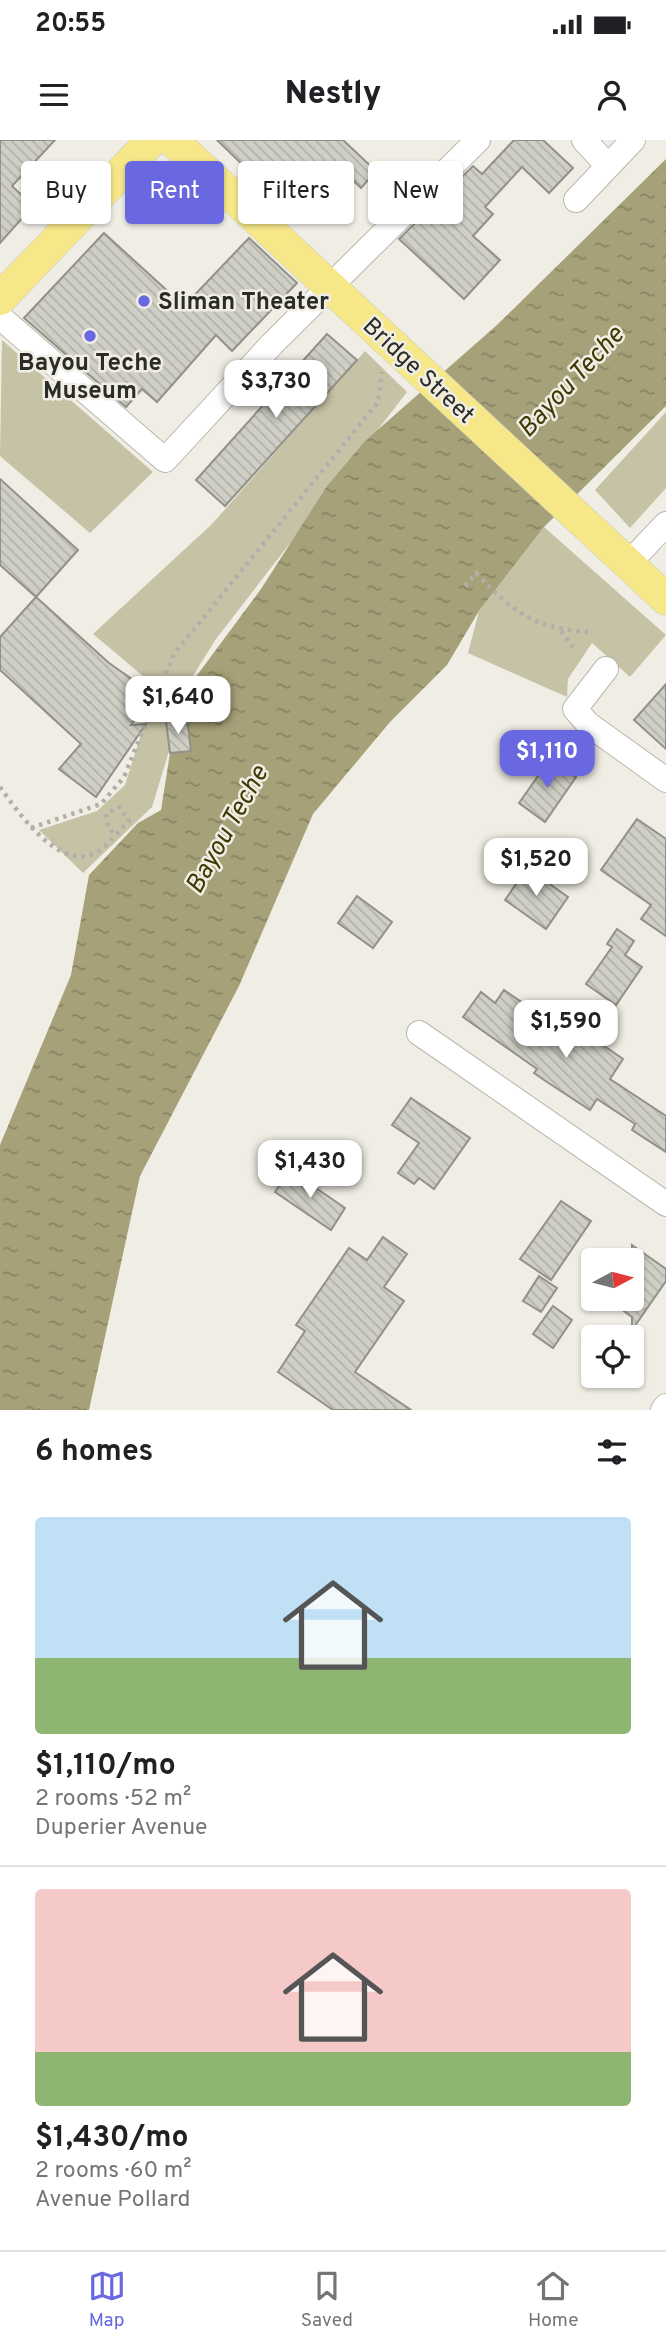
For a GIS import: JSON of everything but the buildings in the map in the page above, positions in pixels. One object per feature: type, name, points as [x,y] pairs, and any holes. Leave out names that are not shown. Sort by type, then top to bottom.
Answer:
[{"type":"main road","points":[[0,299],[152,140]]},
{"type":"main road","name":"Bridge Street","points":[[172,140],[666,599]]},
{"type":"street","points":[[0,317],[165,460],[272,344],[478,140]]},
{"type":"street","points":[[584,140],[608,166]]},
{"type":"street","points":[[576,200],[634,140]]},
{"type":"street","points":[[628,564],[666,524]]},
{"type":"street","points":[[606,668],[575,709],[588,724],[666,780]]},
{"type":"street","points":[[419,1033],[666,1204]]},
{"type":"path","points":[[31,828],[101,804],[124,777],[174,654],[378,402],[383,363],[399,352]]},
{"type":"path","points":[[465,586],[476,573],[525,618],[561,630],[588,632]]},
{"type":"path","points":[[561,630],[573,647]]},
{"type":"path","points":[[0,788],[31,828],[66,854],[83,857],[96,853],[129,821],[127,813],[120,807],[106,814]]},
{"type":"path","points":[[101,804],[107,824],[114,835]]},
{"type":"shaded area","points":[[2,340],[153,472],[90,533],[0,456]]},
{"type":"shaded area","points":[[365,351],[407,392],[216,639],[191,679],[152,807],[83,873],[39,830],[97,811],[125,785],[156,687],[93,634],[212,524]]},
{"type":"shaded area","points":[[666,412],[666,488],[630,528],[595,490]]},
{"type":"shaded area","points":[[544,527],[666,635],[630,677],[592,643],[568,679],[567,697],[468,653],[479,611]]},
{"type":"water","name":"Bayou Teche","points":[[666,159],[666,406],[544,527],[479,611],[447,665],[390,722],[313,814],[239,986],[140,1176],[89,1410],[0,1410],[0,1145],[71,975],[89,875],[138,823],[161,810],[170,753],[195,678],[261,589],[327,486],[365,441],[497,325]]},
{"type":"place","name":"Sliman Theater","points":[[144,301]]},
{"type":"place","name":"Bayou Teche Museum","points":[[90,336]]}]
